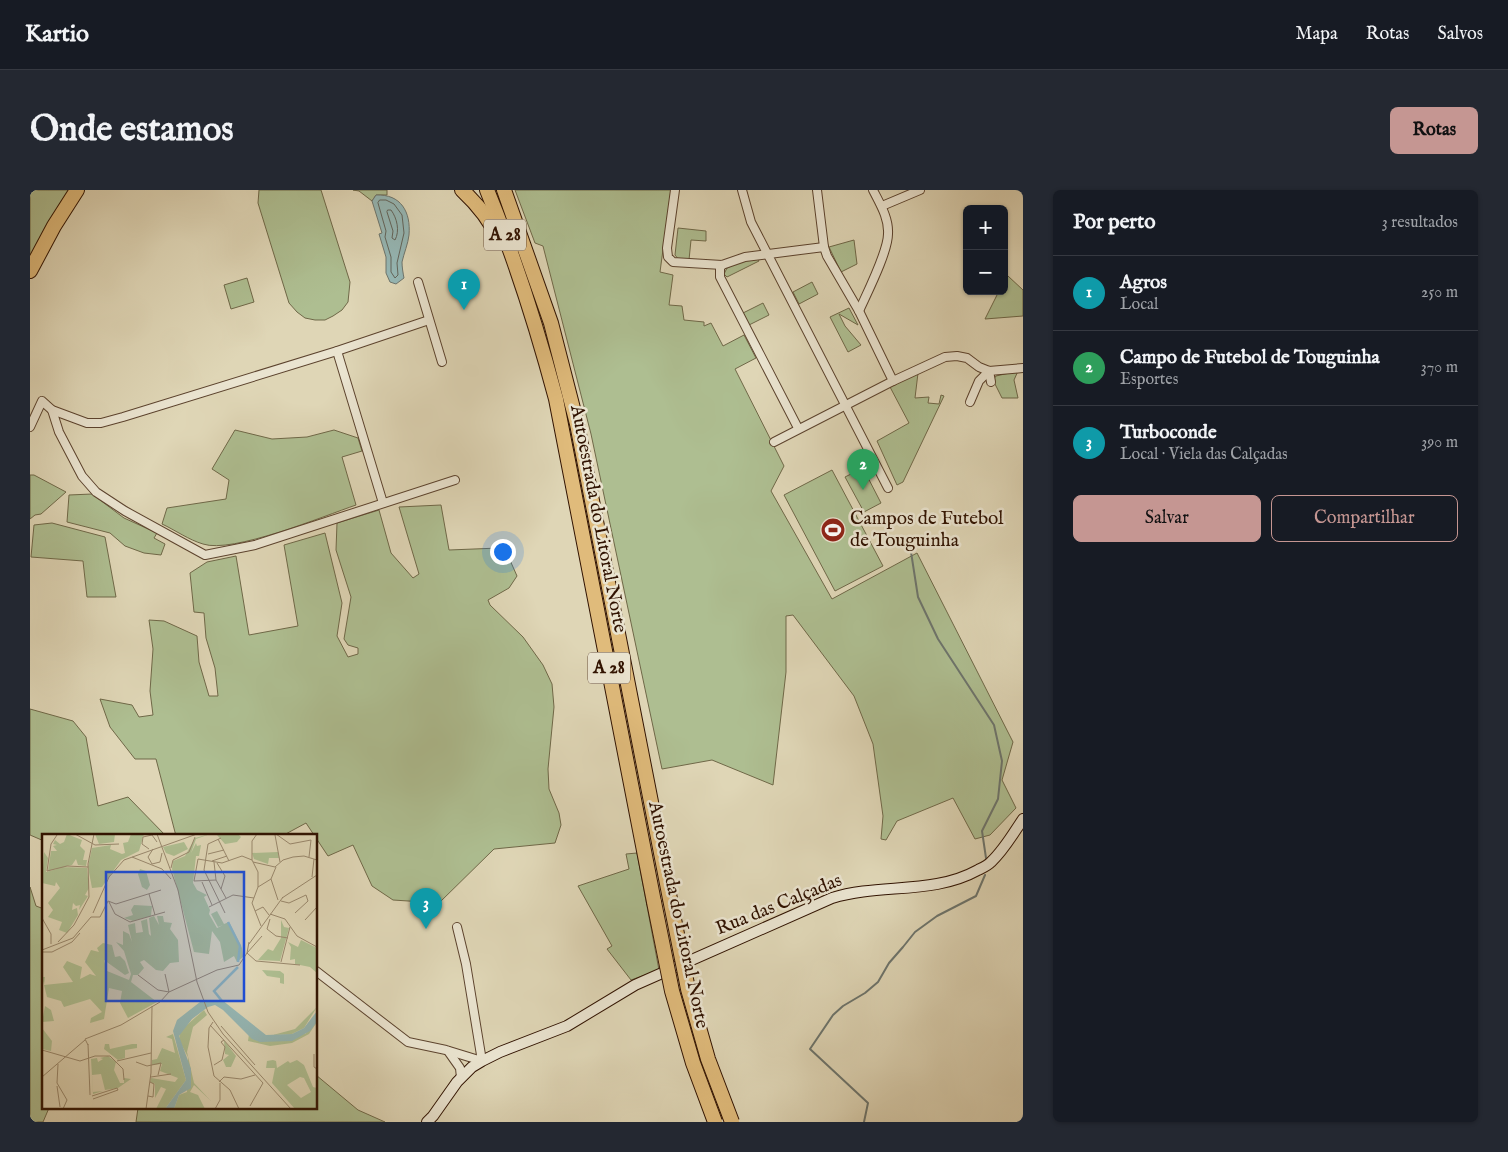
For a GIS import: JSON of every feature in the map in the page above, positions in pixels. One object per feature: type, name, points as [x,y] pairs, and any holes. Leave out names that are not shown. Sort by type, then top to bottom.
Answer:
[{"type":"highway","points":[[30,271],[76,190]]},
{"type":"highway","points":[[462,190],[478,206],[494,228],[515,278],[521,280]]},
{"type":"highway","name":"Autoestrada do Litoral Norte","points":[[487,190],[521,280],[542,345],[564,434],[672,990],[693,1063],[715,1122]]},
{"type":"highway","name":"Autoestrada do Litoral Norte","points":[[504,190],[551,323],[577,424],[688,989],[708,1059],[732,1122]]},
{"type":"highway","points":[[508,190],[516,221]]},
{"type":"main road","name":"Rua das Calçadas","points":[[427,1122],[434,1116],[461,1078],[472,1067],[482,1061],[567,1026],[635,985],[832,898],[848,893],[914,888],[968,876],[990,864],[1003,849],[1023,819]]},
{"type":"street","points":[[675,190],[667,248],[668,257],[673,262],[722,264],[745,257],[824,247]]},
{"type":"street","points":[[742,190],[751,222],[888,488]]},
{"type":"street","points":[[817,190],[824,247],[831,264],[860,311],[893,381]]},
{"type":"street","points":[[860,311],[884,252],[888,235],[882,206],[874,190]]},
{"type":"street","points":[[882,206],[917,191]]},
{"type":"street","points":[[722,264],[720,277],[798,428]]},
{"type":"street","points":[[418,282],[442,362]]},
{"type":"street","points":[[30,426],[42,401],[52,410],[87,422],[101,422],[123,418],[429,320]]},
{"type":"street","points":[[337,351],[383,503]]},
{"type":"street","points":[[774,442],[798,428],[846,406],[893,381],[945,358],[956,356],[967,358],[979,367],[989,371],[1023,368]]},
{"type":"street","points":[[989,371],[991,382]]},
{"type":"street","points":[[970,402],[979,381],[989,371]]},
{"type":"street","points":[[52,410],[59,432],[82,476],[96,492],[125,511],[205,555],[255,545],[455,480]]},
{"type":"street","points":[[318,973],[408,1042],[446,1050],[482,1061],[466,964],[457,927]]},
{"type":"street","points":[[446,1050],[460,1068],[461,1078]]},
{"type":"green space","points":[[30,190],[70,190],[30,256]]},
{"type":"green space","points":[[259,190],[321,190],[350,282],[348,302],[342,310],[333,316],[325,320],[305,318],[289,303],[258,203]]},
{"type":"green space","points":[[353,190],[387,190],[387,195],[376,195],[372,201],[359,191]]},
{"type":"green space","points":[[515,190],[671,190],[660,272],[673,275],[669,305],[682,306],[684,320],[704,322],[704,326],[711,323],[723,346],[744,335],[756,358],[735,369],[784,466],[771,491],[832,599],[917,553],[1013,742],[1002,780],[1016,808],[990,835],[975,839],[953,798],[897,821],[886,840],[881,839],[883,816],[873,744],[854,696],[793,615],[786,616],[786,672],[773,785],[712,760],[662,769],[591,434],[543,246],[535,243]]},
{"type":"green space","points":[[678,228],[706,231],[706,241],[691,240],[689,260],[679,260],[675,255]]},
{"type":"green space","points":[[854,240],[857,264],[841,272],[829,247]]},
{"type":"green space","points":[[747,259],[758,259],[759,261],[727,277],[724,274],[727,268]]},
{"type":"green space","points":[[1008,276],[1023,290],[1023,316],[985,319],[997,295],[1008,295]]},
{"type":"green space","points":[[247,278],[254,302],[231,309],[224,285]]},
{"type":"green space","points":[[812,282],[818,294],[799,304],[793,292]]},
{"type":"green space","points":[[763,303],[769,315],[749,325],[743,313]]},
{"type":"green space","points":[[849,308],[858,325],[839,314],[845,326],[861,345],[848,352],[830,317]]},
{"type":"green space","points":[[1018,371],[1014,380],[1018,398],[1002,398],[993,380],[996,376]]},
{"type":"green space","points":[[918,373],[915,398],[929,397],[928,403],[939,404],[941,395],[944,396],[903,482],[897,485],[877,441],[909,423],[890,387]]},
{"type":"green space","points":[[235,430],[272,439],[307,437],[334,430],[358,438],[362,451],[342,457],[356,505],[256,539],[217,546],[198,542],[162,524],[167,508],[226,499],[229,480],[212,469]]},
{"type":"green space","points":[[863,468],[881,503],[864,512],[845,477]]},
{"type":"green space","name":"Campos de Futebol de Touguinha","points":[[832,470],[883,566],[835,591],[784,495]]},
{"type":"green space","points":[[30,475],[34,475],[66,492],[41,514],[35,515],[30,519]]},
{"type":"green space","points":[[92,494],[124,518],[157,533],[154,538],[165,544],[161,555],[144,553],[125,546],[110,533],[67,522],[69,495]]},
{"type":"green space","points":[[441,505],[449,550],[499,548],[509,558],[517,576],[509,588],[488,600],[490,605],[523,637],[543,665],[552,684],[554,707],[548,769],[549,789],[559,813],[561,825],[555,843],[494,849],[439,903],[393,900],[372,886],[353,845],[328,856],[318,841],[318,834],[313,834],[306,823],[286,834],[175,834],[156,759],[135,759],[110,727],[100,699],[132,705],[139,717],[153,715],[150,691],[153,649],[149,620],[164,621],[197,636],[199,662],[209,696],[218,696],[215,668],[206,638],[204,613],[194,612],[190,573],[207,562],[236,556],[249,635],[298,626],[284,545],[325,533],[342,603],[337,636],[348,657],[358,654],[358,648],[348,645],[344,639],[351,597],[336,550],[337,523],[379,510],[391,553],[413,578],[419,574],[399,507]]},
{"type":"green space","points":[[52,523],[105,537],[116,597],[87,597],[83,561],[31,557],[34,525]]},
{"type":"green space","points":[[30,709],[73,721],[86,737],[98,806],[128,797],[164,834],[42,834],[42,840],[30,835]]},
{"type":"green space","points":[[637,853],[659,970],[631,980],[607,949],[612,946],[578,886],[629,869],[626,854]]},
{"type":"green space","points":[[30,887],[36,906],[42,908],[42,1110],[48,1110],[43,1122],[30,1122]]},
{"type":"green space","points":[[318,1077],[358,1110],[385,1122],[136,1122],[138,1110],[318,1110]]},
{"type":"water","points":[[376,195],[385,195],[398,201],[403,206],[408,219],[409,235],[402,262],[404,278],[396,284],[390,282],[386,273],[386,257],[379,234],[382,233],[372,201]]},
{"type":"waterway","points":[[911,552],[918,597],[938,639],[994,725],[1002,761],[998,799],[982,831],[986,858]]},
{"type":"waterway","points":[[864,1122],[868,1103],[810,1049],[833,1015],[878,982],[889,963],[915,932],[937,916],[976,896],[985,875]]},
{"type":"place","name":"Agros","points":[[464,310]]},
{"type":"place","name":"Campo de Futebol de Touguinha","points":[[863,490]]},
{"type":"place","name":"Campos de Futebol de Touguinha","points":[[833,530]]},
{"type":"place","name":"Turboconde","points":[[426,929]]}]
